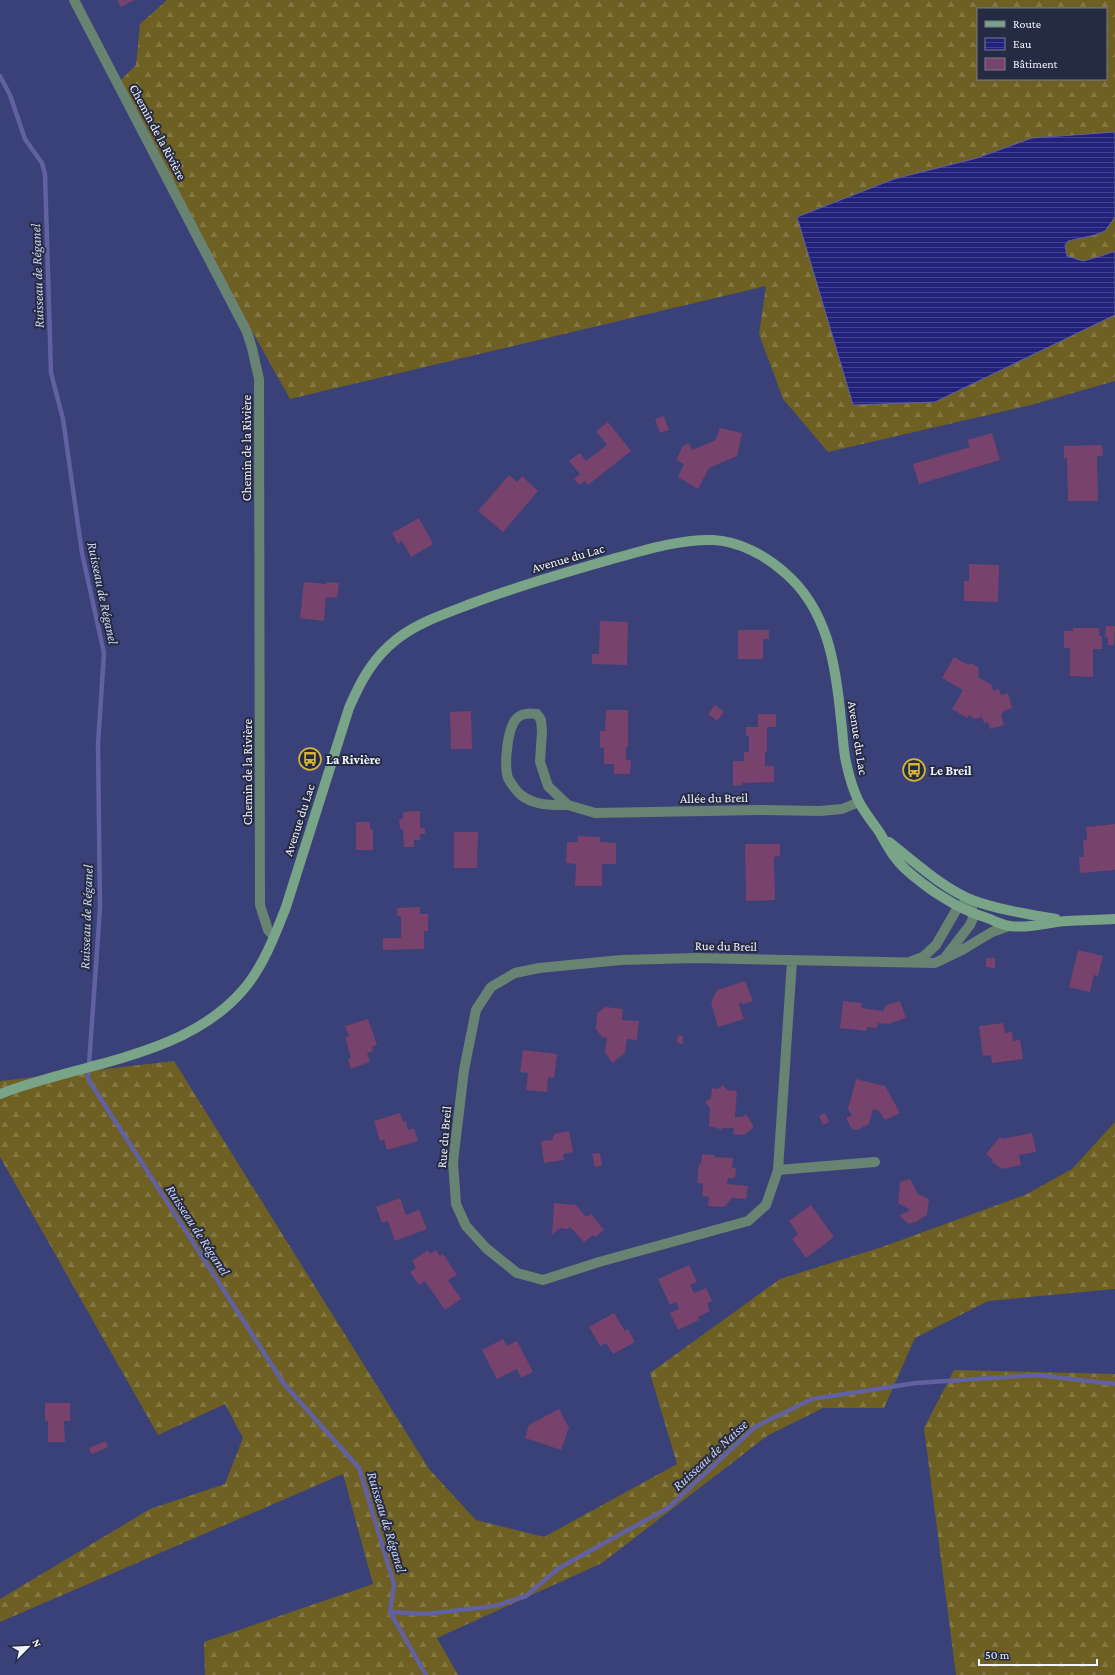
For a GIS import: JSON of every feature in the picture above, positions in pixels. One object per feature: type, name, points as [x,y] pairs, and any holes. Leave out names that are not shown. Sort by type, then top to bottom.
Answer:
[{"type":"street","name":"Chemin de la Rivière","points":[[74,0],[248,332],[259,379],[261,780],[260,905],[268,930],[274,936]]},
{"type":"street","name":"Avenue du Lac","points":[[0,1094],[31,1083],[137,1053],[183,1035],[210,1019],[229,1004],[243,990],[254,974],[274,936],[286,907],[349,708],[361,680],[372,663],[384,650],[414,627],[504,591],[634,553],[671,545],[715,540],[730,543],[745,548],[763,557],[783,570],[798,584],[813,605],[832,654],[837,678],[846,760],[859,802],[898,862],[926,886],[958,907],[973,914],[1009,926],[1026,926],[1066,921],[1115,919]]},
{"type":"street","name":"Allée du Breil","points":[[568,805],[548,786],[540,762],[542,731],[541,720],[537,714],[529,713],[518,717],[510,728],[506,750],[508,778],[521,795],[543,806],[568,805],[595,813],[761,810],[820,811],[842,809],[859,802]]},
{"type":"street","name":"Avenue du Lac","points":[[882,838],[942,883],[971,899],[994,907],[1066,921]]},
{"type":"street","name":"Rue du Breil","points":[[908,962],[923,957],[936,945],[958,907],[971,899]]},
{"type":"street","points":[[946,956],[970,925],[973,918],[971,899]]},
{"type":"street","name":"Rue du Breil","points":[[792,961],[778,1170],[766,1205],[748,1221],[599,1262],[543,1280],[516,1273],[486,1248],[466,1226],[456,1204],[453,1162],[464,1070],[476,1010],[491,987],[515,973],[539,968],[621,960],[696,958],[935,963],[946,956],[962,950],[992,932],[1009,926]]},
{"type":"street","points":[[778,1170],[875,1162]]},
{"type":"green space","points":[[167,0],[1115,0],[1115,381],[1031,405],[828,452],[783,399],[759,334],[766,286],[290,399],[115,86],[136,65],[140,24]]},
{"type":"green space","points":[[174,1061],[429,1469],[476,1520],[544,1537],[677,1464],[650,1373],[780,1279],[882,1247],[1025,1195],[1072,1169],[1115,1122],[1115,1289],[988,1301],[915,1338],[884,1408],[823,1408],[767,1436],[602,1563],[437,1638],[458,1675],[205,1675],[204,1642],[373,1584],[343,1474],[0,1622],[0,1599],[150,1509],[225,1484],[243,1438],[225,1404],[158,1435],[0,1157],[0,1081]]},
{"type":"green space","points":[[954,1370],[1115,1374],[1115,1675],[956,1675],[924,1428]]},
{"type":"water","points":[[1115,132],[1115,217],[1105,231],[1095,235],[1068,241],[1065,245],[1067,256],[1083,261],[1115,251],[1115,315],[935,402],[853,405],[797,217],[894,179],[977,158],[1032,138]]},
{"type":"building","points":[[117,0],[134,0],[121,7]]},
{"type":"building","points":[[664,416],[669,430],[660,433],[655,419]]},
{"type":"building","points":[[608,422],[631,451],[588,485],[585,481],[579,485],[574,479],[580,474],[569,461],[580,453],[586,461],[607,445],[596,431]]},
{"type":"building","points":[[720,428],[742,433],[737,456],[709,468],[698,489],[678,477],[684,464],[676,460],[683,446],[689,443],[692,450],[714,441]]},
{"type":"building","points":[[992,433],[1000,460],[919,484],[913,464],[970,447],[967,440]]},
{"type":"building","points":[[1102,445],[1103,456],[1097,456],[1098,501],[1068,501],[1067,458],[1064,458],[1064,446]]},
{"type":"building","points":[[509,475],[517,482],[522,476],[538,491],[503,532],[478,511]]},
{"type":"building","points":[[419,518],[433,544],[411,557],[402,541],[398,544],[392,533]]},
{"type":"building","points":[[969,564],[999,565],[998,602],[964,601],[964,581],[969,581]]},
{"type":"building","points":[[304,582],[326,584],[327,582],[339,583],[337,598],[326,597],[324,621],[300,618]]},
{"type":"building","points":[[600,621],[628,622],[627,665],[592,664],[592,654],[599,654]]},
{"type":"building","points":[[1106,626],[1115,626],[1114,645],[1108,645],[1108,637],[1105,637]]},
{"type":"building","points":[[1073,628],[1099,628],[1099,636],[1102,636],[1102,649],[1093,649],[1093,677],[1070,676],[1070,648],[1064,648],[1064,631],[1073,631]]},
{"type":"building","points":[[738,630],[769,630],[769,639],[763,639],[763,659],[738,659]]},
{"type":"building","points":[[954,657],[968,665],[971,663],[978,667],[978,677],[992,685],[993,691],[999,689],[1001,695],[1008,693],[1012,708],[1004,711],[1001,715],[1004,725],[990,729],[988,722],[984,723],[982,717],[975,719],[969,715],[967,718],[952,709],[963,690],[942,678]]},
{"type":"building","points":[[715,705],[724,712],[717,721],[708,714]]},
{"type":"building","points":[[606,710],[628,710],[628,747],[626,747],[626,760],[631,760],[630,774],[614,774],[614,764],[604,764],[604,747],[600,748],[600,731],[605,731]]},
{"type":"building","points":[[471,711],[472,749],[451,749],[450,712]]},
{"type":"building","points":[[758,714],[776,714],[776,727],[767,727],[767,752],[765,752],[765,766],[774,766],[774,782],[742,783],[742,785],[733,786],[733,761],[744,761],[744,752],[749,752],[749,736],[746,736],[746,727],[758,727]]},
{"type":"building","points":[[420,811],[420,828],[425,828],[425,834],[420,834],[420,840],[414,840],[414,847],[404,847],[403,829],[400,829],[399,819],[403,819],[403,812]]},
{"type":"building","points":[[356,822],[370,822],[370,829],[373,829],[373,850],[356,850]]},
{"type":"building","points":[[1115,824],[1115,870],[1080,873],[1079,857],[1084,857],[1083,840],[1087,840],[1086,827]]},
{"type":"building","points":[[454,832],[478,832],[477,868],[454,868]]},
{"type":"building","points":[[578,836],[600,837],[600,842],[616,843],[616,864],[602,864],[602,886],[575,886],[576,864],[566,863],[567,842],[578,842]]},
{"type":"building","points":[[745,844],[780,844],[780,856],[774,857],[775,900],[746,901]]},
{"type":"building","points":[[420,907],[420,914],[428,914],[428,931],[424,931],[424,949],[383,950],[383,938],[401,938],[401,916],[397,916],[397,908]]},
{"type":"building","points":[[1078,950],[1103,956],[1098,976],[1094,975],[1090,992],[1069,987]]},
{"type":"building","points":[[986,958],[995,958],[995,968],[986,967]]},
{"type":"building","points":[[745,981],[753,1001],[743,1004],[740,1002],[739,1005],[744,1019],[718,1027],[711,1003],[717,990]]},
{"type":"building","points":[[843,1001],[862,1003],[861,1008],[883,1011],[887,1005],[900,1001],[906,1018],[889,1024],[878,1023],[877,1028],[867,1027],[866,1031],[840,1028]]},
{"type":"building","points":[[605,1007],[623,1009],[622,1020],[639,1021],[637,1040],[627,1039],[625,1053],[612,1063],[605,1052],[607,1038],[602,1037],[596,1029],[597,1013]]},
{"type":"building","points":[[368,1019],[377,1045],[372,1047],[373,1051],[367,1053],[370,1062],[351,1069],[348,1059],[351,1058],[345,1037],[349,1036],[345,1026]]},
{"type":"building","points":[[1003,1023],[1005,1033],[1012,1032],[1013,1041],[1020,1040],[1023,1059],[992,1063],[991,1055],[983,1056],[979,1026]]},
{"type":"building","points":[[678,1035],[683,1036],[683,1044],[677,1043]]},
{"type":"building","points":[[523,1050],[557,1054],[554,1078],[548,1077],[547,1092],[526,1090],[528,1073],[520,1072]]},
{"type":"building","points":[[856,1079],[885,1086],[900,1113],[885,1120],[879,1111],[873,1109],[869,1124],[857,1130],[852,1129],[846,1118],[852,1115],[848,1109]]},
{"type":"building","points":[[723,1085],[727,1090],[737,1091],[735,1117],[742,1117],[746,1114],[754,1127],[744,1135],[733,1134],[734,1128],[722,1128],[723,1130],[709,1126],[710,1108],[705,1102],[711,1098],[712,1088],[718,1089]]},
{"type":"building","points":[[400,1113],[403,1122],[406,1121],[408,1130],[414,1128],[418,1141],[387,1150],[384,1140],[380,1141],[374,1121]]},
{"type":"building","points":[[825,1113],[829,1122],[823,1125],[819,1116]]},
{"type":"building","points":[[569,1131],[573,1152],[563,1154],[564,1160],[544,1163],[541,1141],[552,1140],[554,1134]]},
{"type":"building","points":[[1032,1133],[1036,1152],[1019,1155],[1021,1165],[1002,1169],[992,1162],[993,1160],[986,1154],[1000,1137],[1002,1139]]},
{"type":"building","points":[[600,1153],[602,1166],[595,1167],[592,1154]]},
{"type":"building","points":[[702,1154],[714,1155],[714,1157],[733,1158],[732,1168],[736,1168],[735,1178],[728,1178],[727,1184],[748,1186],[746,1199],[732,1198],[724,1207],[708,1206],[709,1197],[702,1196],[703,1184],[697,1183],[699,1164],[701,1164]]},
{"type":"building","points":[[910,1179],[918,1194],[929,1199],[927,1215],[916,1222],[909,1224],[899,1216],[910,1210],[898,1203],[900,1182]]},
{"type":"building","points":[[400,1198],[406,1215],[419,1210],[427,1229],[395,1241],[388,1221],[382,1223],[376,1207]]},
{"type":"building","points":[[554,1203],[576,1205],[586,1217],[591,1214],[604,1230],[595,1237],[593,1235],[584,1242],[570,1227],[568,1229],[560,1228],[552,1235]]},
{"type":"building","points":[[811,1205],[834,1237],[806,1258],[792,1239],[798,1234],[789,1221]]},
{"type":"building","points":[[428,1250],[430,1254],[436,1250],[440,1256],[443,1254],[457,1275],[448,1280],[461,1299],[445,1310],[425,1281],[419,1285],[410,1272],[416,1268],[412,1261]]},
{"type":"building","points":[[689,1265],[697,1282],[690,1285],[694,1293],[706,1288],[712,1301],[707,1303],[710,1311],[698,1317],[699,1320],[678,1330],[670,1313],[679,1309],[676,1302],[670,1305],[658,1279]]},
{"type":"building","points":[[614,1313],[625,1331],[628,1329],[635,1342],[613,1354],[606,1343],[600,1346],[589,1327]]},
{"type":"building","points":[[503,1339],[507,1346],[517,1341],[533,1372],[521,1378],[517,1369],[497,1379],[482,1350]]},
{"type":"building","points":[[45,1403],[70,1403],[70,1421],[64,1421],[65,1442],[48,1442],[48,1421],[45,1421]]},
{"type":"building","points":[[559,1409],[569,1428],[561,1450],[525,1438],[529,1425]]},
{"type":"building","points":[[106,1441],[108,1447],[92,1454],[89,1448]]},
{"type":"waterway","name":"Ruisseau de Réganel","points":[[0,76],[10,95],[25,139],[42,163],[45,174],[51,373],[63,419],[82,553],[104,653],[98,744],[100,908],[88,1079],[284,1384],[359,1468],[394,1584],[390,1612],[426,1675]]},
{"type":"waterway","name":"Ruisseau de Naisse","points":[[390,1612],[426,1614],[495,1606],[526,1596],[559,1568],[668,1508],[755,1427],[812,1399],[916,1383],[1036,1375],[1115,1384]]},
{"type":"place","name":"La Rivière","points":[[310,759]]},
{"type":"place","name":"Le Breil","points":[[914,770]]}]
